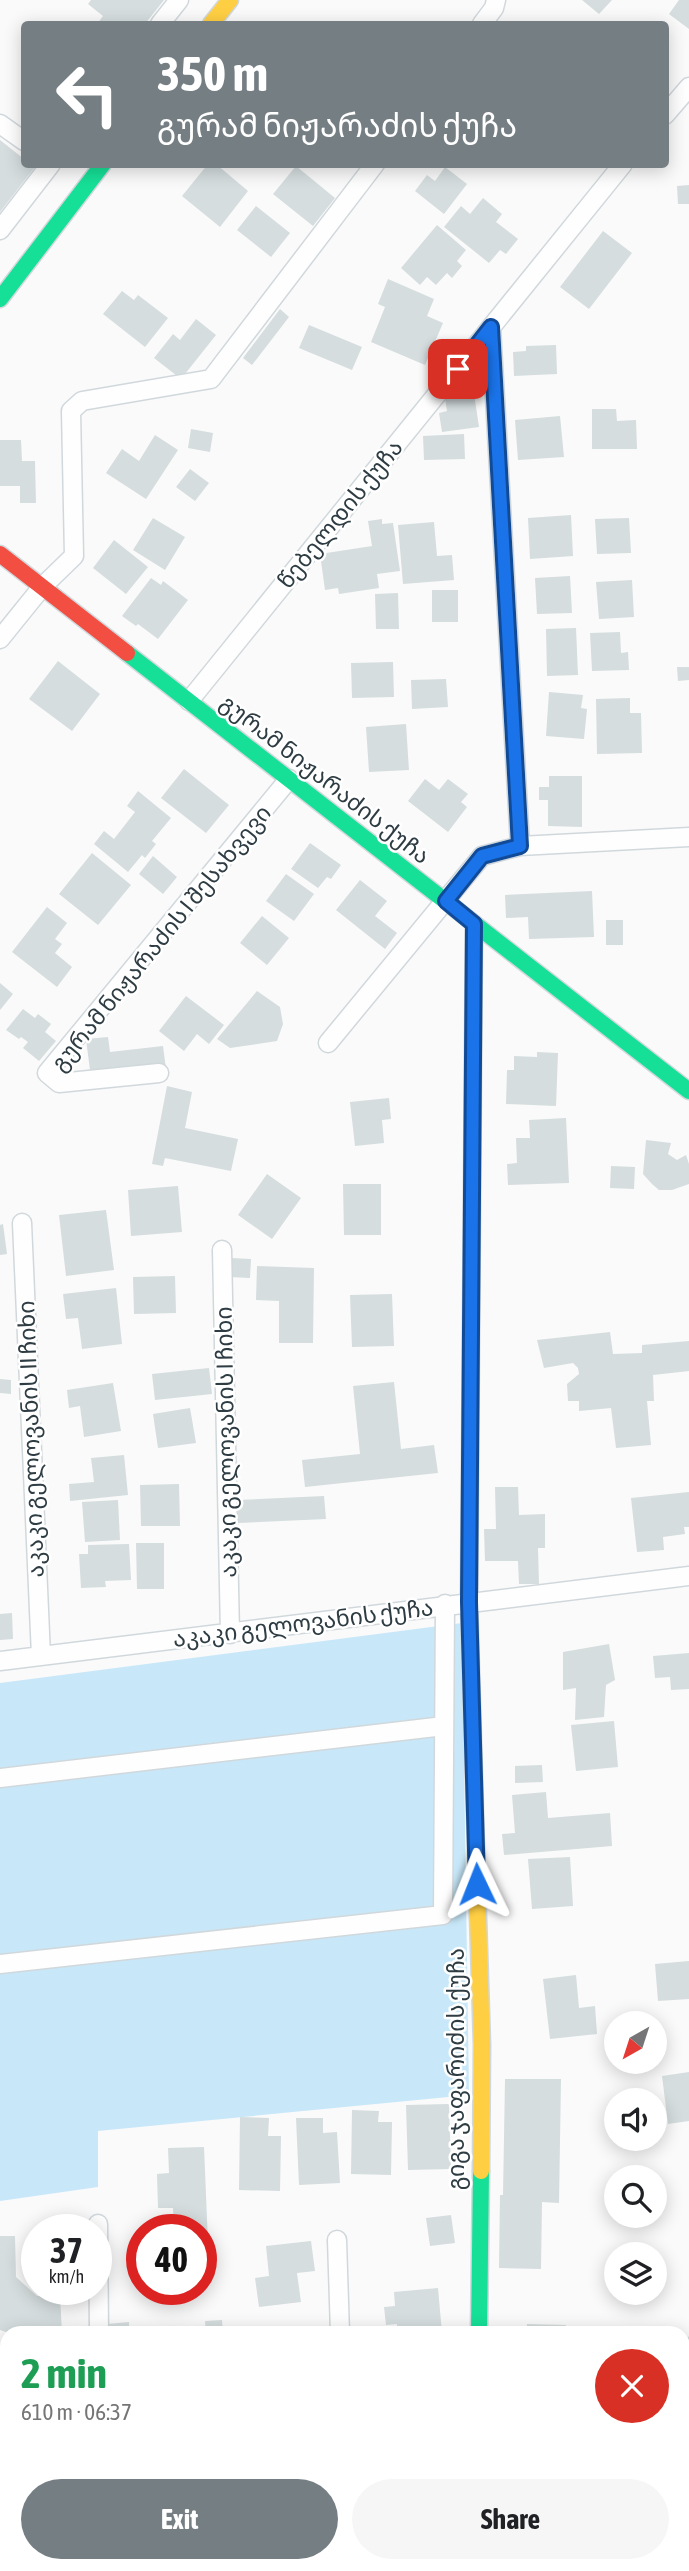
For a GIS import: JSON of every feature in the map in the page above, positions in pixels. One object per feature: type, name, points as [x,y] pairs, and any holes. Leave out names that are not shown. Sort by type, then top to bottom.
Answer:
[{"type":"street","points":[[162,21],[179,0]]},
{"type":"street","points":[[213,21],[230,0]]},
{"type":"street","points":[[484,21],[494,8],[496,0]]},
{"type":"street","points":[[669,110],[689,87]]},
{"type":"street","points":[[0,124],[21,139]]},
{"type":"street","points":[[0,230],[48,168]]},
{"type":"street","points":[[0,299],[100,168]]},
{"type":"street","points":[[0,639],[42,587],[74,556],[71,411],[82,401],[211,379],[372,168]]},
{"type":"street","name":"წებელდის ქუჩა","points":[[190,701],[619,168]]},
{"type":"street","points":[[491,327],[520,846]]},
{"type":"street","name":"გურამ ნიჟარაძის ქუჩა","points":[[0,554],[689,1091]]},
{"type":"street","name":"გურამ ნიჟარაძის I შესახვევი","points":[[159,1073],[59,1083],[47,1073],[289,779]]},
{"type":"street","points":[[328,1044],[482,856],[520,846],[689,837]]},
{"type":"street","name":"გიგა ჯაფარიძის ქუჩა","points":[[474,924],[469,1602],[482,2045],[479,2326]]},
{"type":"street","name":"აკაკი გელოვანის II ჩიხი","points":[[22,1223],[41,1656]]},
{"type":"street","name":"აკაკი გელოვანის I ჩიხი","points":[[222,1250],[230,1634]]},
{"type":"street","name":"აკაკი გელოვანის ქუჩა","points":[[0,1661],[689,1576]]},
{"type":"street","points":[[0,1964],[443,1915],[445,1604]]},
{"type":"street","points":[[0,1779],[444,1726]]},
{"type":"street","points":[[337,2240],[340,2326]]},
{"type":"street","points":[[99,2305],[99,2326]]},
{"type":"shaded area","points":[[462,1623],[469,2095],[98,2131],[98,2187],[0,2201],[0,1683]]},
{"type":"building","points":[[91,0],[164,0],[147,21],[99,21],[103,16],[88,4]]},
{"type":"building","points":[[582,0],[612,0],[599,14]]},
{"type":"building","points":[[679,0],[689,0],[689,29],[669,14]]},
{"type":"building","points":[[0,140],[21,157],[21,168],[34,168],[0,212]]},
{"type":"building","points":[[205,168],[221,168],[248,191],[220,227],[182,196]]},
{"type":"building","points":[[294,168],[298,168],[335,198],[313,226],[273,194]]},
{"type":"building","points":[[446,168],[467,184],[444,214],[415,191],[427,175],[435,181]]},
{"type":"building","points":[[689,185],[689,204],[678,204],[677,186]]},
{"type":"building","points":[[483,198],[502,214],[496,222],[518,239],[506,254],[500,250],[489,263],[444,227],[461,206],[470,214]]},
{"type":"building","points":[[256,206],[290,233],[271,257],[237,230]]},
{"type":"building","points":[[437,225],[466,250],[457,261],[462,266],[452,278],[447,273],[436,285],[427,277],[420,285],[401,268]]},
{"type":"building","points":[[603,231],[632,253],[589,309],[560,287]]},
{"type":"building","points":[[388,279],[434,299],[427,316],[443,323],[425,365],[371,342],[385,307],[378,304]]},
{"type":"building","points":[[122,291],[134,300],[138,295],[168,318],[145,347],[103,314]]},
{"type":"building","points":[[280,309],[289,317],[252,365],[243,358]]},
{"type":"building","points":[[196,319],[216,335],[181,379],[154,358],[173,334],[180,340]]},
{"type":"building","points":[[309,325],[362,347],[352,370],[299,348]]},
{"type":"building","points":[[556,345],[557,374],[514,376],[513,352],[526,351],[526,346]]},
{"type":"building","points":[[474,394],[479,427],[442,432],[439,413],[447,411],[445,398]]},
{"type":"building","points":[[592,409],[616,409],[617,421],[636,420],[637,449],[592,449]]},
{"type":"building","points":[[560,416],[564,457],[518,460],[515,420]]},
{"type":"building","points":[[191,429],[213,433],[210,452],[188,448]]},
{"type":"building","points":[[464,434],[465,459],[424,460],[423,436]]},
{"type":"building","points":[[155,435],[178,450],[146,499],[106,473],[122,449],[139,461]]},
{"type":"building","points":[[0,440],[21,440],[22,461],[35,461],[36,503],[20,503],[20,486],[0,486]]},
{"type":"building","points":[[190,469],[209,483],[195,501],[176,487]]},
{"type":"building","points":[[571,515],[573,556],[530,559],[528,518]]},
{"type":"building","points":[[153,518],[185,537],[165,570],[133,550]]},
{"type":"building","points":[[629,518],[631,553],[597,554],[595,519]]},
{"type":"building","points":[[382,519],[382,524],[393,523],[400,571],[377,574],[379,588],[339,594],[338,588],[325,590],[320,554],[372,546],[368,521]]},
{"type":"building","points":[[434,522],[437,556],[452,555],[454,580],[403,584],[398,525]]},
{"type":"building","points":[[114,540],[148,567],[126,594],[93,568]]},
{"type":"building","points":[[570,576],[572,613],[537,614],[535,578]]},
{"type":"building","points":[[151,578],[161,585],[163,581],[188,600],[158,639],[122,616]]},
{"type":"building","points":[[632,580],[634,617],[599,619],[596,582]]},
{"type":"building","points":[[432,590],[458,590],[458,622],[432,622]]},
{"type":"building","points":[[398,593],[399,629],[376,629],[375,594]]},
{"type":"building","points":[[576,628],[578,675],[547,676],[546,629]]},
{"type":"building","points":[[620,632],[621,653],[628,652],[629,670],[592,671],[590,633]]},
{"type":"building","points":[[58,661],[100,694],[72,731],[29,699]]},
{"type":"building","points":[[393,662],[394,697],[352,698],[351,663]]},
{"type":"building","points":[[677,667],[689,667],[689,680],[678,681]]},
{"type":"building","points":[[446,679],[448,707],[412,709],[411,680]]},
{"type":"building","points":[[549,692],[583,695],[581,708],[587,709],[584,739],[546,736]]},
{"type":"building","points":[[630,698],[630,713],[641,713],[642,753],[597,754],[596,699]]},
{"type":"building","points":[[406,724],[409,770],[369,772],[366,727]]},
{"type":"building","points":[[184,769],[229,805],[206,833],[161,798]]},
{"type":"building","points":[[549,776],[582,776],[582,827],[548,826],[548,800],[539,800],[539,787],[549,787]]},
{"type":"building","points":[[425,779],[439,790],[448,779],[468,794],[461,802],[467,807],[448,832],[408,801]]},
{"type":"building","points":[[138,791],[171,818],[152,841],[156,844],[145,858],[142,855],[128,872],[94,844],[104,831],[114,839],[135,812],[127,806]]},
{"type":"building","points":[[310,843],[341,865],[331,879],[327,877],[318,888],[291,869]]},
{"type":"building","points":[[92,853],[131,885],[98,925],[59,894]]},
{"type":"building","points":[[153,856],[177,877],[163,894],[139,874]]},
{"type":"building","points":[[286,874],[314,894],[294,921],[266,901]]},
{"type":"building","points":[[360,880],[387,901],[375,916],[397,933],[385,949],[336,910]]},
{"type":"building","points":[[592,891],[594,937],[529,939],[528,917],[506,918],[505,895]]},
{"type":"building","points":[[47,907],[67,923],[55,939],[62,944],[55,953],[72,967],[57,987],[12,952]]},
{"type":"building","points":[[262,916],[289,938],[267,965],[240,943]]},
{"type":"building","points":[[606,920],[623,920],[623,945],[606,945]]},
{"type":"building","points":[[0,983],[13,994],[0,1010]]},
{"type":"building","points":[[257,991],[280,1007],[283,1024],[277,1041],[230,1048],[217,1039]]},
{"type":"building","points":[[186,996],[224,1025],[209,1044],[197,1034],[184,1051],[159,1031]]},
{"type":"building","points":[[23,1009],[35,1018],[38,1014],[51,1024],[45,1032],[56,1041],[39,1061],[23,1048],[28,1042],[6,1030]]},
{"type":"building","points":[[108,1037],[110,1052],[163,1046],[166,1069],[91,1078],[86,1039]]},
{"type":"building","points":[[537,1052],[558,1053],[556,1106],[506,1104],[507,1070],[514,1070],[514,1056],[537,1057]]},
{"type":"building","points":[[167,1086],[192,1092],[185,1128],[238,1139],[231,1171],[165,1158],[163,1166],[152,1164]]},
{"type":"building","points":[[389,1098],[391,1119],[382,1120],[384,1143],[355,1146],[350,1102]]},
{"type":"building","points":[[566,1118],[569,1183],[508,1185],[507,1164],[517,1163],[516,1138],[530,1138],[529,1120]]},
{"type":"building","points":[[646,1140],[671,1143],[668,1154],[677,1160],[686,1155],[689,1184],[672,1190],[659,1190],[652,1184],[643,1174]]},
{"type":"building","points":[[611,1166],[635,1167],[634,1189],[610,1188]]},
{"type":"building","points":[[267,1174],[301,1198],[272,1239],[238,1215]]},
{"type":"building","points":[[343,1184],[381,1184],[381,1235],[344,1235]]},
{"type":"building","points":[[178,1186],[182,1232],[131,1236],[128,1190]]},
{"type":"building","points":[[106,1210],[114,1270],[66,1276],[59,1215]]},
{"type":"building","points":[[3,1224],[7,1254],[0,1255],[0,1225]]},
{"type":"building","points":[[231,1258],[251,1259],[250,1278],[230,1277]]},
{"type":"building","points":[[257,1266],[314,1268],[313,1343],[279,1343],[279,1301],[256,1300]]},
{"type":"building","points":[[175,1276],[176,1313],[134,1314],[133,1277]]},
{"type":"building","points":[[116,1288],[122,1344],[82,1349],[78,1318],[66,1319],[63,1294]]},
{"type":"building","points":[[392,1294],[394,1346],[352,1347],[350,1295]]},
{"type":"building","points":[[610,1332],[613,1354],[642,1353],[642,1345],[689,1341],[689,1371],[653,1375],[654,1401],[647,1401],[651,1445],[616,1448],[611,1408],[579,1411],[579,1401],[568,1401],[567,1384],[579,1374],[578,1368],[573,1363],[544,1368],[537,1340]]},
{"type":"building","points":[[209,1368],[212,1394],[155,1400],[152,1374]]},
{"type":"building","points":[[0,1379],[11,1380],[11,1394],[0,1393]]},
{"type":"building","points":[[394,1382],[401,1449],[434,1445],[438,1473],[305,1487],[302,1460],[360,1454],[353,1386]]},
{"type":"building","points":[[113,1383],[121,1431],[84,1437],[80,1406],[69,1408],[67,1390]]},
{"type":"building","points":[[190,1408],[196,1443],[158,1448],[153,1414]]},
{"type":"building","points":[[124,1455],[128,1495],[70,1501],[69,1484],[94,1482],[91,1458]]},
{"type":"building","points":[[179,1484],[180,1526],[141,1526],[140,1485]]},
{"type":"building","points":[[495,1487],[518,1487],[519,1515],[545,1514],[545,1548],[538,1548],[539,1584],[519,1584],[518,1561],[485,1561],[484,1529],[496,1529]]},
{"type":"building","points":[[689,1492],[689,1527],[684,1527],[685,1534],[663,1537],[664,1550],[637,1552],[631,1498]]},
{"type":"building","points":[[324,1496],[326,1519],[238,1523],[237,1500]]},
{"type":"building","points":[[118,1500],[120,1540],[85,1542],[82,1502]]},
{"type":"building","points":[[136,1543],[164,1543],[164,1589],[137,1589]]},
{"type":"building","points":[[129,1544],[131,1580],[105,1581],[106,1587],[81,1588],[79,1554],[88,1554],[88,1545]]},
{"type":"building","points":[[12,1613],[13,1639],[0,1640],[0,1614]]},
{"type":"building","points":[[609,1644],[615,1680],[606,1685],[604,1717],[575,1720],[576,1688],[563,1690],[563,1652]]},
{"type":"building","points":[[689,1653],[689,1689],[671,1690],[670,1677],[655,1678],[653,1656]]},
{"type":"building","points":[[614,1721],[618,1767],[576,1771],[571,1725]]},
{"type":"building","points":[[542,1765],[543,1782],[515,1783],[515,1766]]},
{"type":"building","points":[[546,1792],[548,1818],[610,1813],[612,1846],[504,1855],[502,1834],[515,1833],[512,1795]]},
{"type":"building","points":[[570,1857],[573,1906],[532,1909],[528,1859]]},
{"type":"building","points":[[689,1961],[689,1999],[658,2001],[655,1964]]},
{"type":"building","points":[[576,1975],[579,2008],[595,2006],[597,2034],[550,2039],[543,1979]]},
{"type":"building","points":[[689,2072],[689,2121],[668,2124],[667,2088],[664,2088],[662,2076]]},
{"type":"building","points":[[505,2079],[561,2079],[559,2203],[542,2202],[541,2269],[499,2268]]},
{"type":"building","points":[[449,2104],[451,2169],[408,2170],[406,2105]]},
{"type":"building","points":[[352,2110],[379,2111],[378,2122],[392,2122],[391,2175],[351,2174]]},
{"type":"building","points":[[240,2117],[269,2118],[268,2136],[281,2136],[280,2191],[239,2190]]},
{"type":"building","points":[[296,2118],[323,2118],[323,2133],[337,2132],[340,2183],[299,2185]]},
{"type":"building","points":[[204,2147],[207,2214],[173,2214],[173,2208],[158,2208],[157,2174],[169,2173],[168,2148]]},
{"type":"building","points":[[451,2215],[455,2243],[430,2246],[426,2218]]},
{"type":"building","points":[[0,2236],[15,2236],[16,2277],[21,2282],[21,2305],[60,2305],[62,2326],[0,2326]]},
{"type":"building","points":[[311,2241],[315,2271],[297,2273],[301,2302],[259,2307],[255,2278],[269,2276],[266,2246]]},
{"type":"building","points":[[438,2288],[441,2326],[386,2325],[384,2307],[395,2306],[394,2292]]},
{"type":"building","points":[[222,2320],[222,2326],[205,2326],[205,2321]]},
{"type":"building","points":[[129,2322],[129,2326],[107,2326]]},
{"type":"building","points":[[527,2324],[566,2325],[566,2326]]},
{"type":"traffic: fast","points":[[0,299],[100,168]]},
{"type":"traffic: fast","points":[[127,653],[689,1091]]},
{"type":"traffic: fast","points":[[474,924],[469,1602],[477,1885]]},
{"type":"traffic: fast","points":[[479,2326],[481,2171]]},
{"type":"traffic: slow","points":[[213,21],[230,0]]},
{"type":"traffic: slow","points":[[477,1885],[482,2045],[481,2171]]},
{"type":"traffic: jam","points":[[0,554],[127,653]]},
{"type":"route","points":[[458,369],[491,327],[520,846],[482,856],[446,901],[474,924],[469,1602],[477,1884]]}]
